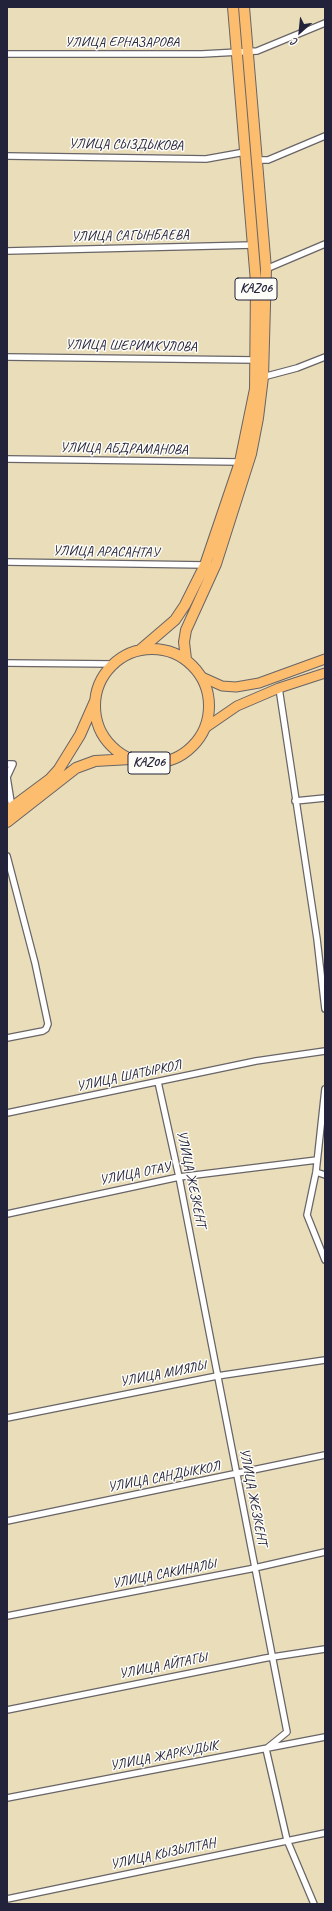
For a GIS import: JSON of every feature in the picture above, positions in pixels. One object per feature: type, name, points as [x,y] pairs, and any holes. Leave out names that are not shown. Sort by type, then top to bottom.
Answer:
[{"type":"highway","name":"KАZ06","points":[[140,650],[175,620],[185,605],[205,565],[240,462],[255,389],[256,282],[233,7]]},
{"type":"highway","name":"KАZ06","points":[[186,659],[184,642],[186,630],[216,564],[251,454],[258,418],[263,377],[266,269],[244,7]]},
{"type":"highway","name":"KАZ06","points":[[7,822],[76,768],[95,761],[131,759],[148,763],[166,762],[182,755],[196,743],[205,728],[209,705],[208,694],[202,677],[186,659],[172,652],[156,649],[140,650],[126,655],[113,664],[101,680],[96,699],[80,735],[59,769],[50,779],[9,809]]},
{"type":"highway","name":"KАZ06","points":[[96,699],[96,718],[103,735],[115,749],[131,759]]},
{"type":"main road","points":[[202,677],[222,686],[259,683],[325,659]]},
{"type":"main road","points":[[205,728],[237,706],[278,688],[325,673]]},
{"type":"street","name":"УЛИЦА ЕРНАЗАРОВА","points":[[7,54],[202,54],[248,52],[257,51],[325,23]]},
{"type":"street","points":[[257,160],[268,160],[325,136]]},
{"type":"street","name":"УЛИЦА СЫЗДЫКОВА","points":[[7,156],[206,159],[245,152]]},
{"type":"street","points":[[266,269],[325,244]]},
{"type":"street","name":"УЛИЦА САГЫНБАЕВА","points":[[7,251],[253,245]]},
{"type":"street","name":"УЛИЦА ШЕРИМКУЛОВА","points":[[7,357],[255,360]]},
{"type":"street","points":[[263,377],[297,368],[325,358]]},
{"type":"street","name":"УЛИЦА АБДРАМАНОВА","points":[[7,459],[240,462]]},
{"type":"street","name":"УЛИЦА АРАСАНТАУ","points":[[7,562],[205,565]]},
{"type":"street","points":[[7,663],[113,664]]},
{"type":"street","points":[[278,688],[318,939],[325,1009]]},
{"type":"street","points":[[7,764],[13,764],[7,777],[9,809]]},
{"type":"street","points":[[295,801],[325,798]]},
{"type":"street","points":[[7,856],[35,963],[48,1024],[46,1029],[43,1031],[7,1038]]},
{"type":"street","points":[[318,939],[325,941]]},
{"type":"street","name":"УЛИЦА ШАТЫРКОЛ","points":[[7,1113],[256,1062],[325,1051]]},
{"type":"street","name":"УЛИЦА ЖЕЗКЕНТ","points":[[158,1082],[179,1178],[287,1732],[266,1749]]},
{"type":"street","points":[[325,1089],[316,1172],[307,1215],[325,1259]]},
{"type":"street","name":"УЛИЦА ОТАУ","points":[[7,1214],[179,1178],[317,1160]]},
{"type":"street","points":[[316,1172],[325,1175]]},
{"type":"street","name":"УЛИЦА МИЯЛЫ","points":[[7,1418],[217,1376],[325,1360]]},
{"type":"street","name":"УЛИЦА САНДЫККОЛ","points":[[7,1521],[325,1455]]},
{"type":"street","name":"УЛИЦА САКИНАЛЫ","points":[[7,1616],[255,1568],[325,1552]]},
{"type":"street","name":"УЛИЦА АЙТАГЫ","points":[[7,1710],[272,1657],[325,1648]]},
{"type":"street","name":"УЛИЦА ЖАРКУДЫК","points":[[7,1798],[325,1737]]},
{"type":"street","points":[[266,1749],[287,1840],[314,1904]]},
{"type":"street","name":"УЛИЦА КЫЗЫЛТАН","points":[[7,1898],[325,1833]]}]
